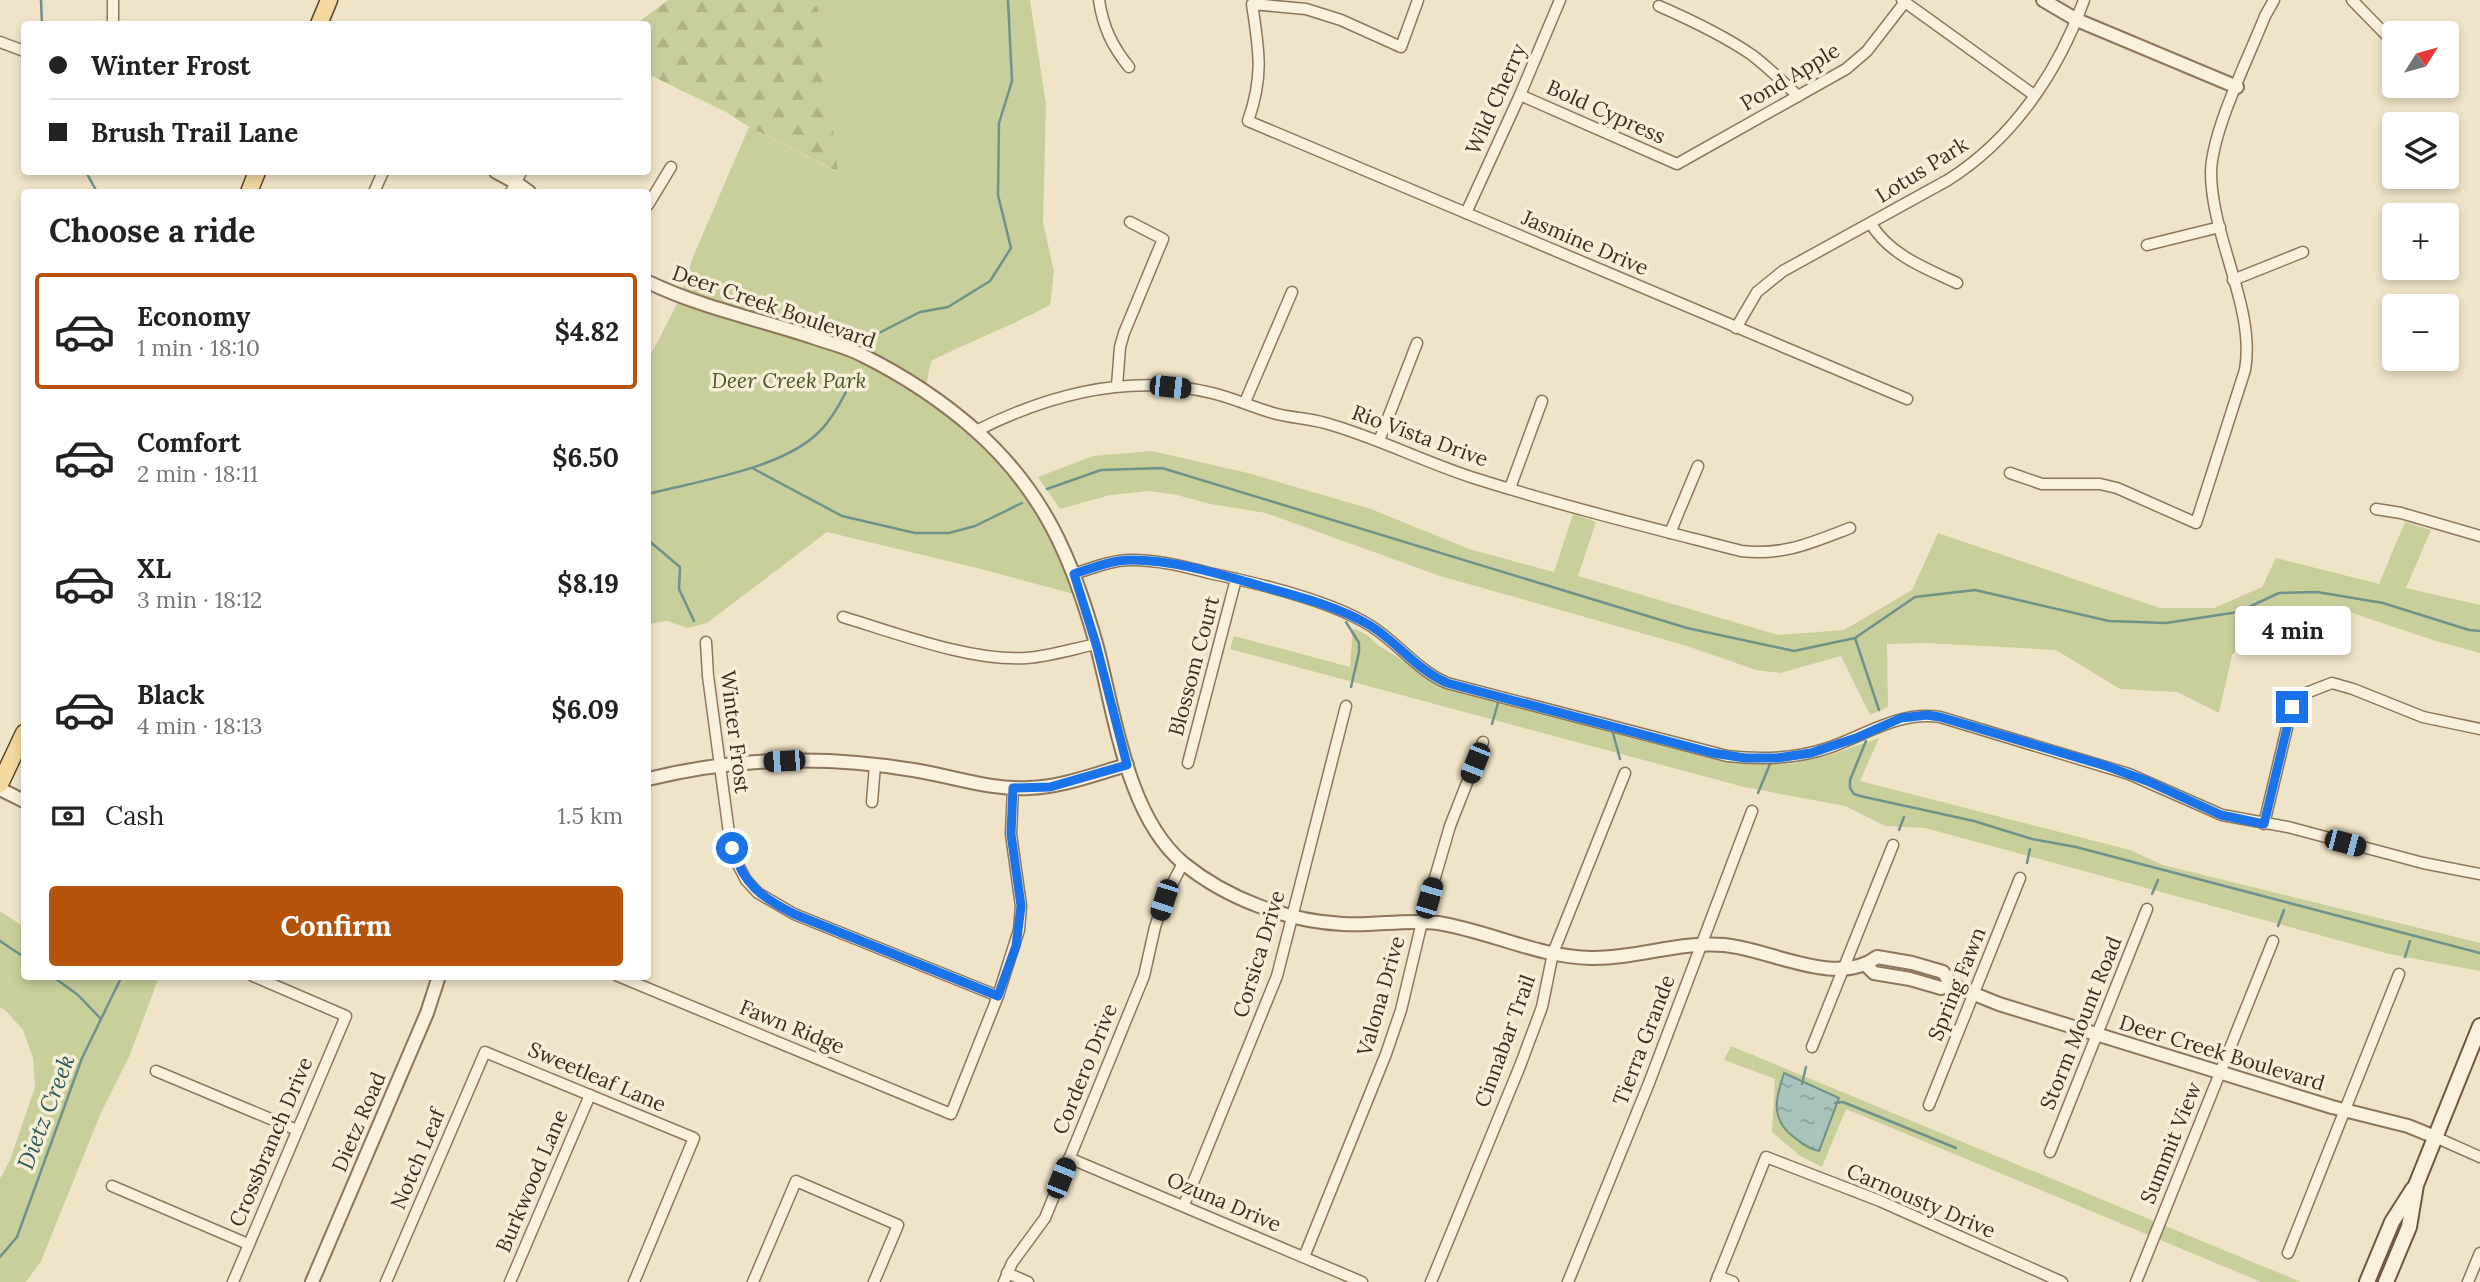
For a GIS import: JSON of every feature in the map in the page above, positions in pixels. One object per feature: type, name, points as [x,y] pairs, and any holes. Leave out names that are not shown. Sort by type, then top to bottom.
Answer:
[{"type":"main road","points":[[320,21],[329,0]]},
{"type":"main road","points":[[0,786],[21,740]]},
{"type":"main road","points":[[2367,1282],[2392,1222],[2416,1185],[2480,1026]]},
{"type":"main road","points":[[2386,1282],[2409,1227],[2416,1185]]},
{"type":"street","points":[[113,0],[113,21]]},
{"type":"street","points":[[1099,0],[1104,27],[1110,41],[1129,67]]},
{"type":"street","name":"Jasmine Drive","points":[[1418,0],[1401,47],[1341,20],[1306,9],[1252,4],[1260,63],[1256,97],[1248,121],[1907,400]]},
{"type":"street","name":"Wild Cherry","points":[[1466,213],[1520,96],[1560,0]]},
{"type":"street","points":[[2043,0],[2077,20],[2237,87]]},
{"type":"street","name":"Lotus Park","points":[[1736,328],[1763,285],[1783,271],[1871,224],[1968,167],[2003,136],[2021,116],[2034,95],[2077,20],[2084,0]]},
{"type":"street","points":[[2010,473],[2042,484],[2100,484],[2117,488],[2196,523],[2248,356],[2244,324],[2212,191],[2213,155],[2222,122],[2274,0]]},
{"type":"street","points":[[2352,0],[2382,31]]},
{"type":"street","points":[[1904,1],[2034,95]]},
{"type":"street","name":"Pond Apple","points":[[1677,164],[1846,69],[1867,51],[1904,1]]},
{"type":"street","points":[[1659,6],[1735,44],[1798,96]]},
{"type":"street","points":[[0,42],[21,50]]},
{"type":"street","name":"Bold Cypress","points":[[1520,96],[1677,164]]},
{"type":"street","points":[[651,200],[671,167]]},
{"type":"street","points":[[1118,386],[1120,347],[1124,333],[1163,239],[1130,222]]},
{"type":"street","points":[[1871,224],[1879,237],[1899,253],[1957,283]]},
{"type":"street","points":[[2147,245],[2220,227]]},
{"type":"street","points":[[2233,280],[2303,252]]},
{"type":"street","name":"Deer Creek Boulevard","points":[[651,283],[681,298],[863,355],[915,384],[976,431],[1007,463],[1051,522],[1074,574],[1096,644],[1127,765],[1146,819],[1183,863],[1248,902],[1292,917],[1346,925],[1409,920],[1442,924],[1553,953],[1588,958],[1614,957],[1702,944],[1755,950],[1808,966],[1846,968],[1866,965],[1874,973],[1941,988],[1952,985],[1973,995],[2097,1035],[2408,1126],[2480,1157]]},
{"type":"street","points":[[1245,402],[1292,292]]},
{"type":"street","points":[[1379,441],[1417,343]]},
{"type":"street","name":"Rio Vista Drive","points":[[976,431],[1007,415],[1044,401],[1077,393],[1118,386],[1186,388],[1245,402],[1266,411],[1325,423],[1473,478],[1741,551],[1763,554],[1790,550],[1850,528]]},
{"type":"street","points":[[1510,488],[1542,401]]},
{"type":"street","points":[[1670,533],[1698,466]]},
{"type":"street","points":[[2376,509],[2401,513],[2480,536]]},
{"type":"street","points":[[1074,574],[1127,560],[1156,560],[1237,579],[1296,596],[1353,617],[1372,627],[1426,671],[1447,683],[1713,753],[1763,759],[1811,753],[1856,738],[1901,718],[1927,715],[1953,720],[2106,766],[2147,781],[2221,815],[2288,827],[2423,863],[2480,874]]},
{"type":"street","name":"Blossom Court","points":[[1188,763],[1237,579]]},
{"type":"street","points":[[843,617],[941,646],[1003,658],[1043,656],[1096,644]]},
{"type":"street","name":"Winter Frost","points":[[706,642],[708,676],[732,848],[740,870],[758,894],[794,914],[998,996]]},
{"type":"street","points":[[2264,824],[2292,707],[2306,693],[2332,683],[2423,717],[2480,729]]},
{"type":"street","name":"Corsica Drive","points":[[1184,1205],[1277,976],[1346,706]]},
{"type":"street","name":"Valona Drive","points":[[1304,1257],[1386,1054],[1401,1010],[1422,922],[1450,827],[1483,742]]},
{"type":"street","points":[[651,778],[720,766],[809,760],[912,769],[991,786],[1050,787],[1127,765]]},
{"type":"street","points":[[872,802],[875,765]]},
{"type":"street","name":"Cinnabar Trail","points":[[1431,1282],[1529,1042],[1542,1007],[1553,953],[1625,773]]},
{"type":"street","points":[[0,786],[21,799]]},
{"type":"street","points":[[998,996],[1016,946],[1021,906],[1011,834],[1013,788]]},
{"type":"street","name":"Tierra Grande","points":[[1568,1282],[1649,1083],[1752,811]]},
{"type":"street","points":[[1812,1046],[1846,968],[1893,845]]},
{"type":"street","name":"Cordero Drive","points":[[1006,1278],[1012,1263],[1045,1218],[1144,976],[1164,900],[1183,863]]},
{"type":"street","name":"Spring Fawn","points":[[1929,1105],[2020,878]]},
{"type":"street","name":"Storm Mount Road","points":[[2050,1152],[2147,909]]},
{"type":"street","name":"Summit View","points":[[2136,1282],[2273,941]]},
{"type":"street","points":[[2288,1253],[2399,974]]},
{"type":"street","name":"Dietz Road","points":[[312,1282],[427,1013],[438,980]]},
{"type":"street","name":"Fawn Ridge","points":[[628,980],[951,1114],[998,996]]},
{"type":"street","name":"Crossbranch Drive","points":[[233,1282],[346,1016],[274,981]]},
{"type":"street","name":"Sweetleaf Lane","points":[[485,1052],[694,1138],[634,1282]]},
{"type":"street","name":"Notch Leaf","points":[[386,1282],[485,1052]]},
{"type":"street","points":[[156,1071],[297,1130]]},
{"type":"street","name":"Burkwood Lane","points":[[510,1282],[590,1095]]},
{"type":"street","name":"Carnousty Drive","points":[[1717,1279],[1766,1157],[1880,1201],[2062,1282]]},
{"type":"street","name":"Ozuna Drive","points":[[1069,1158],[1362,1282]]},
{"type":"street","points":[[753,1282],[796,1181],[898,1225],[874,1282]]},
{"type":"street","points":[[112,1186],[248,1244]]},
{"type":"street","points":[[2468,1282],[2480,1253]]},
{"type":"street","points":[[1006,1278],[1028,1282]]},
{"type":"street","points":[[1717,1279],[1733,1282]]},
{"type":"green space","points":[[668,0],[802,0],[818,7],[838,172],[651,75],[651,21],[640,21]]},
{"type":"green space","name":"Deer Creek Park","points":[[802,0],[1030,0],[1046,104],[1043,222],[1054,272],[1050,305],[931,361],[925,391],[1026,485],[1081,596],[827,532],[707,623],[688,628],[667,621],[651,624],[651,354],[680,298],[693,257],[749,127],[837,172],[818,7]]},
{"type":"green space","points":[[1152,451],[1248,473],[1371,509],[1469,549],[1554,572],[1573,514],[1596,522],[1578,576],[1778,635],[1844,630],[1912,590],[1938,533],[2160,608],[2214,608],[2262,587],[2276,558],[2379,584],[2405,522],[2431,530],[2406,588],[2480,605],[2480,653],[2334,607],[2273,616],[2232,655],[2219,713],[2177,692],[2120,689],[2056,650],[1925,643],[1887,644],[1888,707],[1870,715],[1841,656],[1780,673],[1756,670],[1687,646],[1440,576],[1266,513],[1149,491],[1110,495],[1060,509],[1038,477],[1093,456]]},
{"type":"green space","points":[[1353,628],[1443,686],[1748,764],[1791,764],[1830,755],[1879,738],[1860,781],[2130,850],[2163,865],[2480,943],[2480,971],[2389,954],[1925,828],[1885,826],[1845,806],[1744,787],[1230,649],[1234,636],[1350,667]]},
{"type":"green space","points":[[0,911],[21,925],[21,980],[158,980],[129,1057],[100,1115],[41,1261],[26,1282],[0,1282],[0,1179],[10,1160],[35,1087],[33,1058],[23,1030],[0,1007]]},
{"type":"green space","points":[[1731,1046],[2301,1282],[2261,1282],[1846,1109],[1822,1167],[1800,1156],[1772,1132],[1775,1079],[1724,1060]]},
{"type":"water","points":[[1784,1073],[1839,1098],[1819,1151],[1809,1148],[1781,1124],[1777,1101]]},
{"type":"waterway","points":[[41,0],[42,21]]},
{"type":"waterway","name":"Dietz Creek","points":[[877,334],[920,312],[948,307],[990,281],[1011,248],[998,195],[999,123],[1012,81],[1008,0]]},
{"type":"waterway","points":[[88,175],[95,189]]},
{"type":"waterway","name":"Dietz Creek","points":[[651,493],[738,472],[803,445],[830,419],[856,372]]},
{"type":"waterway","points":[[752,468],[842,516],[915,533],[949,533],[975,526],[1022,503]]},
{"type":"waterway","points":[[1047,489],[1101,470],[1162,468],[1687,628],[1794,651],[1855,638],[1915,597],[1975,590],[2109,621],[2166,623],[2238,612],[2279,593],[2317,592],[2383,603],[2480,631]]},
{"type":"waterway","points":[[651,543],[680,567],[679,589],[694,621]]},
{"type":"waterway","points":[[1346,622],[1359,643],[1351,687]]},
{"type":"waterway","points":[[1855,638],[1879,710]]},
{"type":"waterway","points":[[1492,724],[1498,703]]},
{"type":"waterway","points":[[1613,733],[1620,759]]},
{"type":"waterway","points":[[1866,741],[1850,780],[1850,788],[1854,794],[1974,821],[2032,839],[2076,847],[2480,953]]},
{"type":"waterway","points":[[1758,793],[1770,764]]},
{"type":"waterway","points":[[1899,830],[1904,817]]},
{"type":"waterway","points":[[2027,863],[2030,849]]},
{"type":"waterway","points":[[2152,894],[2158,880]]},
{"type":"waterway","points":[[2278,926],[2284,910]]},
{"type":"waterway","points":[[0,941],[21,955]]},
{"type":"waterway","points":[[2405,957],[2410,941]]},
{"type":"waterway","points":[[57,980],[78,995],[101,1019]]},
{"type":"waterway","name":"Dietz Creek","points":[[0,1257],[17,1237],[82,1058],[120,980]]},
{"type":"waterway","points":[[1802,1084],[1806,1067]]},
{"type":"waterway","points":[[1835,1103],[1843,1102],[1956,1148]]},
{"type":"route","points":[[732,848],[746,880],[758,894],[770,902],[998,996],[1016,946],[1021,906],[1011,834],[1013,788],[1050,787],[1127,765],[1096,644],[1074,574],[1127,560],[1156,560],[1296,596],[1372,627],[1403,654],[1447,683],[1713,753],[1763,759],[1811,753],[1856,738],[1888,722],[1927,715],[1953,720],[2106,766],[2147,781],[2221,815],[2264,824],[2292,707]]}]
